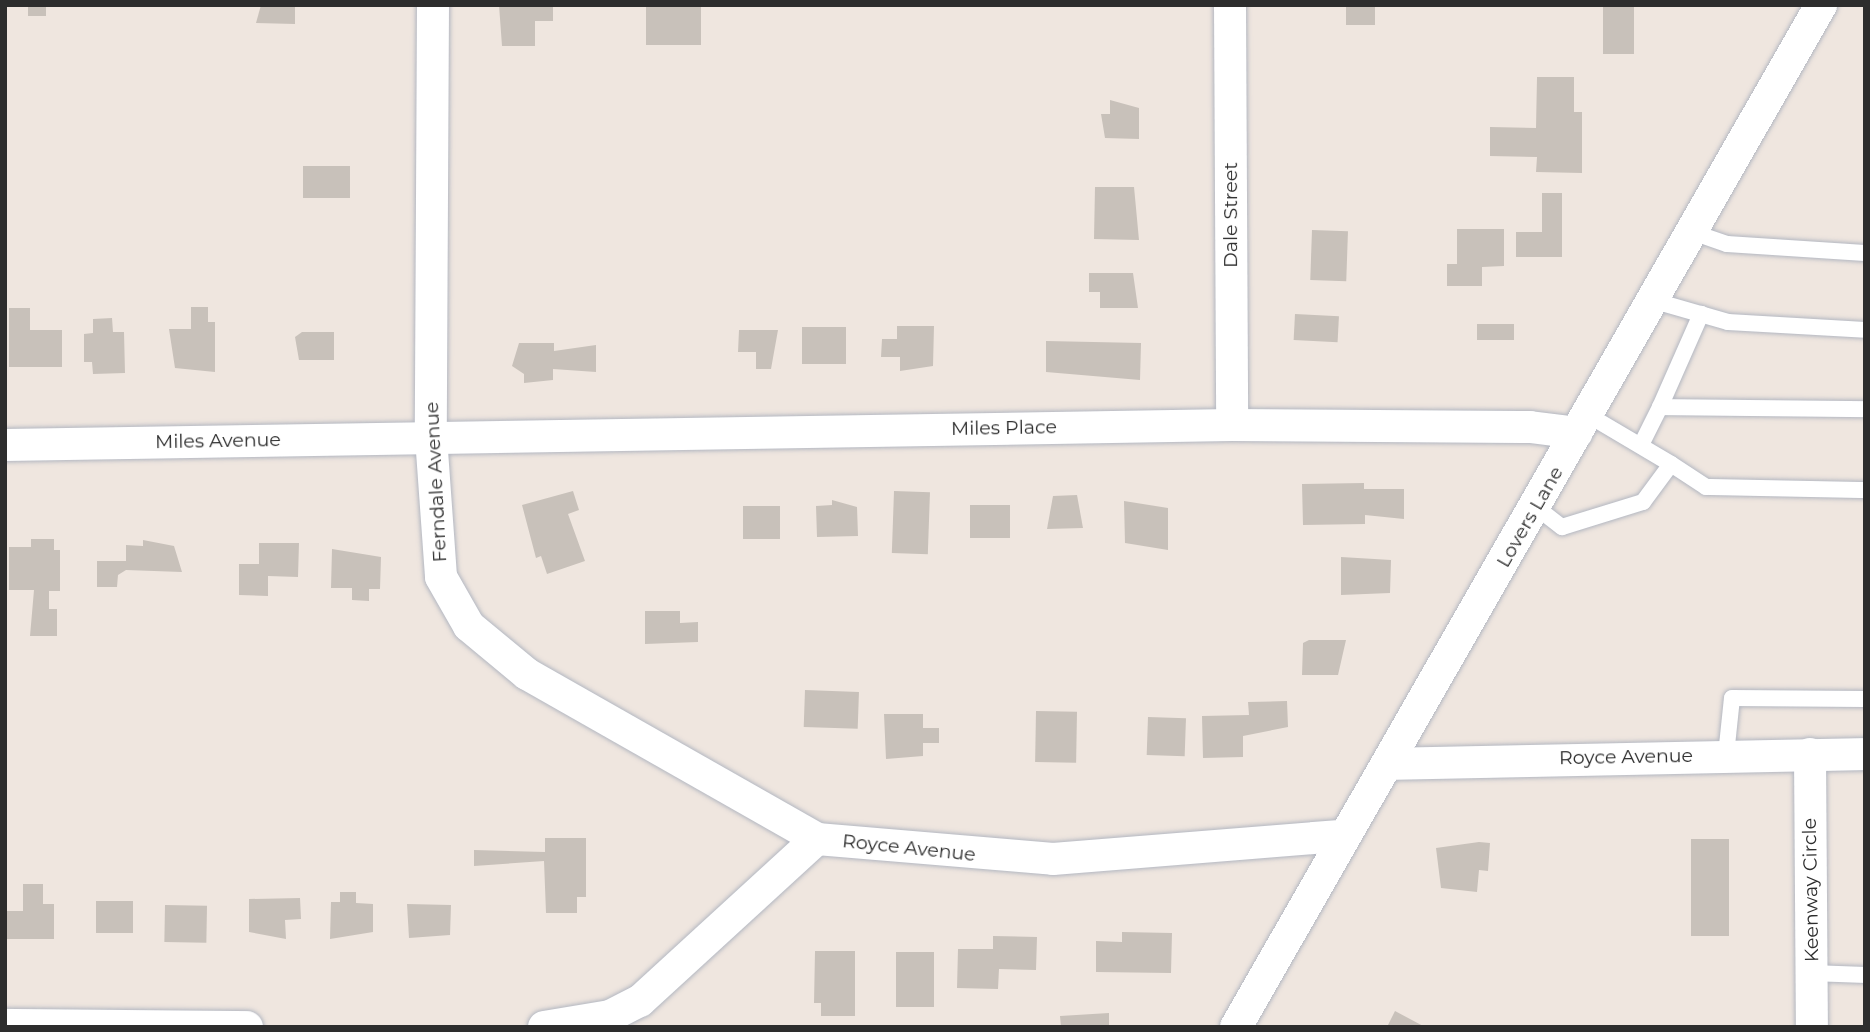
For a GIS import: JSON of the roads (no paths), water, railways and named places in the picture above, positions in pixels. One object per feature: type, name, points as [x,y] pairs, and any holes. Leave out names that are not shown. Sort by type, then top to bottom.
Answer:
[{"type":"street","name":"Ferndale Avenue","points":[[433,5],[430,437],[441,577],[469,626],[527,674],[817,839]]},
{"type":"street","name":"Dale Street","points":[[1230,5],[1231,425]]},
{"type":"street","name":"Lovers Lane","points":[[1236,1027],[1340,836],[1388,764],[1582,424],[1695,233],[1821,5]]},
{"type":"street","name":"Miles Place","points":[[430,437],[1231,425],[1530,427],[1582,424]]},
{"type":"street","name":"Miles Avenue","points":[[5,445],[430,437]]},
{"type":"street","name":"Keenway Circle","points":[[1810,754],[1812,1027]]},
{"type":"street","name":"Royce Avenue","points":[[1388,764],[1865,754]]},
{"type":"street","name":"Royce Avenue","points":[[544,1027],[610,1016],[640,1001],[817,839],[1053,859],[1340,836]]},
{"type":"street","points":[[5,1025],[247,1027]]},
{"type":"lane","points":[[1695,233],[1727,244],[1865,253]]},
{"type":"lane","points":[[1655,301],[1728,322],[1865,330]]},
{"type":"lane","points":[[1640,445],[1701,314]]},
{"type":"lane","points":[[1660,407],[1865,409]]},
{"type":"lane","points":[[1582,424],[1640,445],[1706,486],[1865,490]]},
{"type":"lane","points":[[1536,507],[1562,527],[1643,502],[1671,464]]},
{"type":"lane","points":[[1726,755],[1732,698],[1865,699]]},
{"type":"lane","points":[[1812,973],[1865,975]]}]
